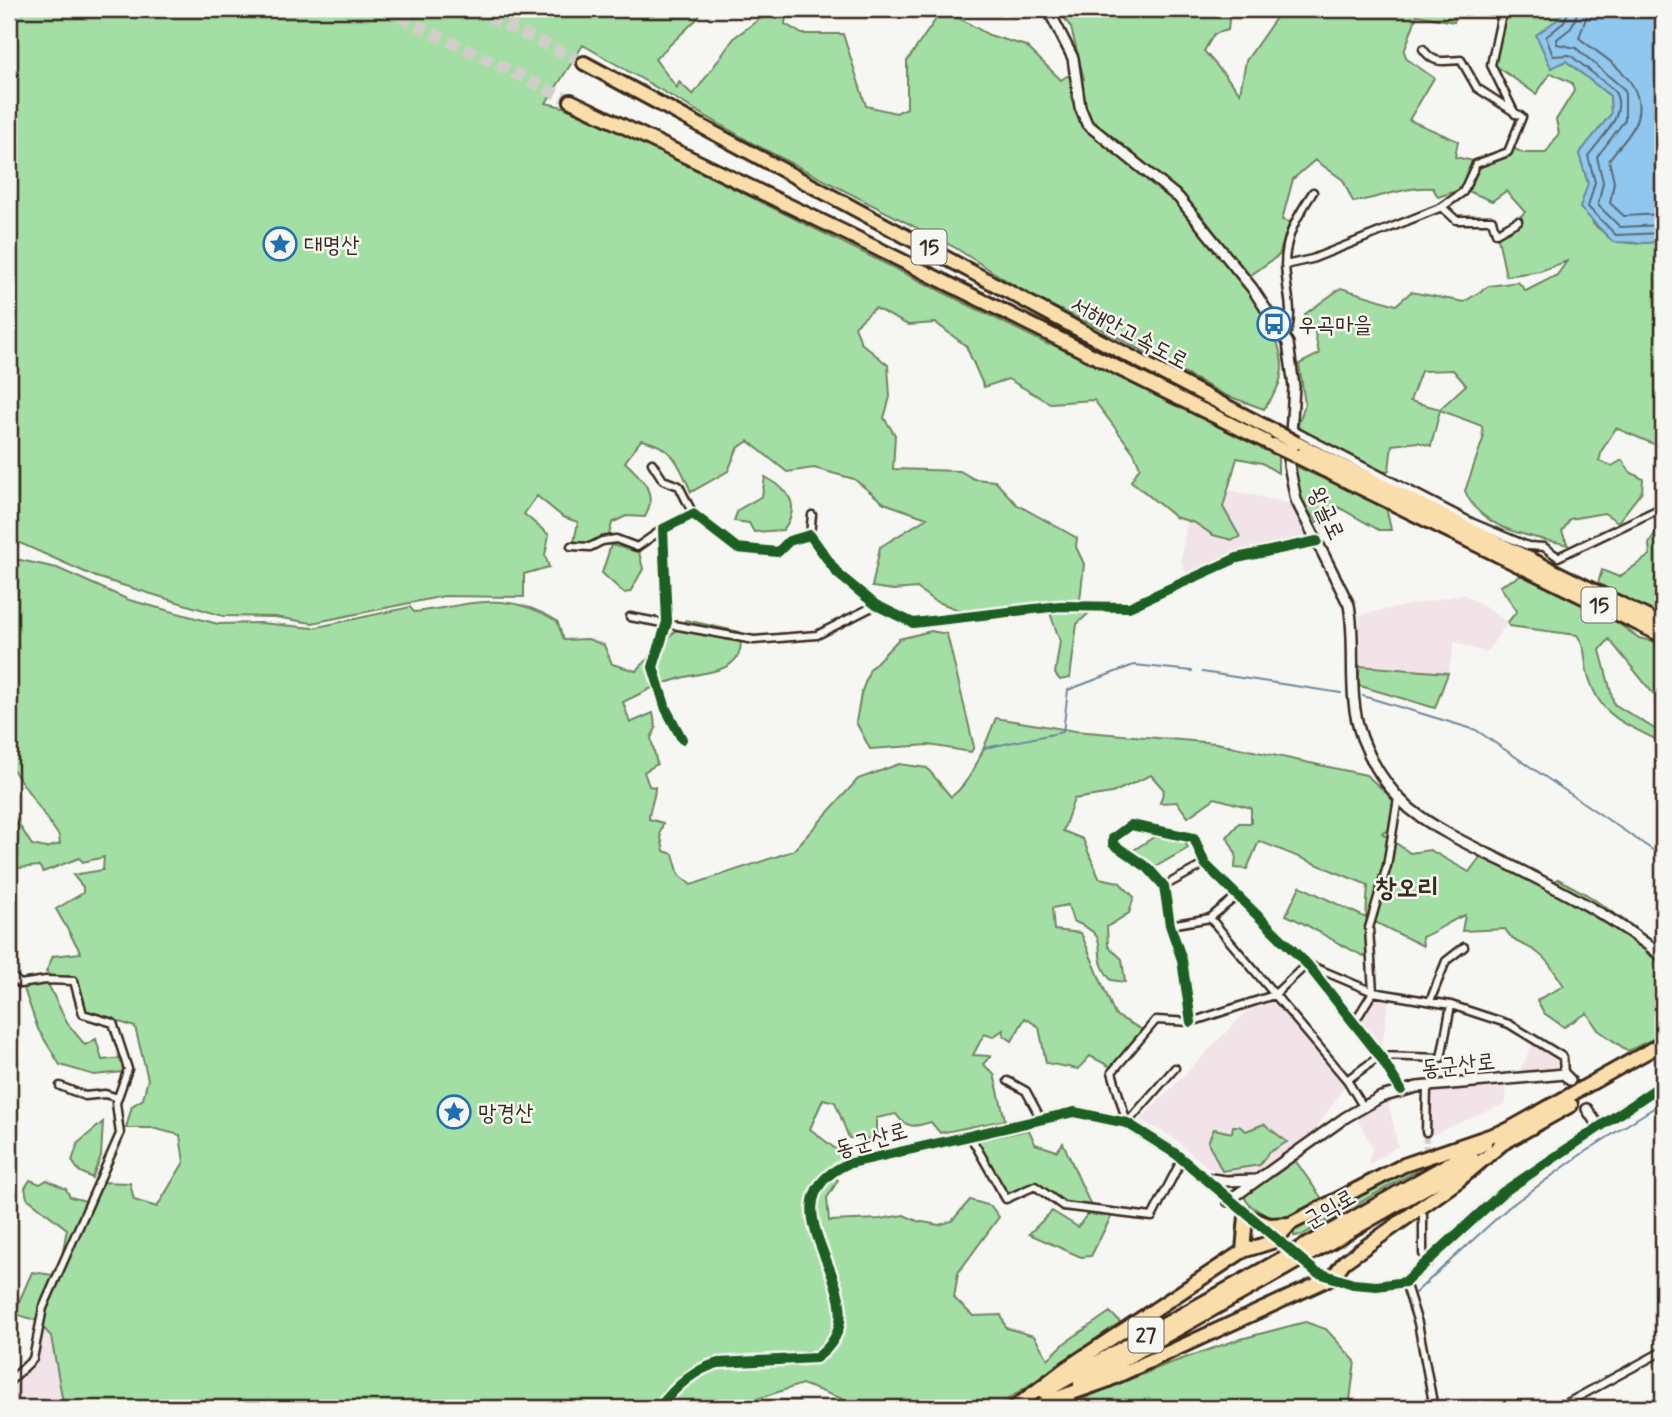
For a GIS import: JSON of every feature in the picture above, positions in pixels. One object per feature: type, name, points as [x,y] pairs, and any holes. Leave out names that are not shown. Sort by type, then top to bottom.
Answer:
[{"type":"highway","name":"서해안고속도로","points":[[584,63],[1087,334],[1273,438],[1663,636]]},
{"type":"highway","name":"서해안고속도로","points":[[571,101],[1273,438]]},
{"type":"highway","name":"서해안고속도로","points":[[1296,450],[1549,568],[1663,625]]},
{"type":"highway","name":"군익로","points":[[1037,1408],[1510,1129],[1663,1043]]},
{"type":"highway","name":"군익로","points":[[1306,1250],[1663,1053]]},
{"type":"highway","points":[[1015,1408],[1065,1369],[1243,1251],[1275,1241],[1290,1224],[1404,1166],[1510,1129]]},
{"type":"highway","points":[[1049,1401],[1106,1381],[1333,1277],[1344,1262],[1458,1181],[1503,1143]]},
{"type":"highway","points":[[1243,1251],[1246,1216],[1269,1225],[1290,1224]]},
{"type":"highway","name":"군익로","points":[[1015,1408],[1280,1266]]},
{"type":"street","name":"왕골로","points":[[1048,9],[1073,58],[1080,107],[1087,124],[1179,198],[1252,288],[1285,338],[1294,387],[1289,465],[1296,500],[1349,605],[1352,624],[1352,701],[1362,737],[1380,774],[1398,798],[1412,810],[1467,843],[1571,896],[1663,957]]},
{"type":"street","points":[[1503,9],[1491,65],[1515,114]]},
{"type":"street","points":[[1285,265],[1312,259],[1442,207],[1463,192],[1476,163],[1508,152],[1522,117],[1477,88],[1461,60],[1439,62],[1431,59],[1423,49]]},
{"type":"street","points":[[1285,338],[1291,325],[1285,265],[1293,224],[1313,192]]},
{"type":"street","points":[[1442,207],[1456,220],[1492,220],[1496,233],[1518,221]]},
{"type":"street","points":[[1290,429],[1471,522],[1528,546],[1544,547],[1558,557],[1663,507]]},
{"type":"street","points":[[652,463],[663,480],[679,486],[694,514],[737,548],[778,552],[789,541],[810,534]]},
{"type":"street","points":[[571,546],[590,547],[602,541],[616,539],[637,547],[663,529],[694,514]]},
{"type":"street","points":[[812,515],[810,534],[838,574],[876,605],[913,623],[1060,606],[1129,607],[1237,558],[1317,541]]},
{"type":"street","points":[[663,529],[667,622],[653,667],[666,709],[682,739]]},
{"type":"street","points":[[630,617],[754,640],[817,635],[876,605]]},
{"type":"street","points":[[1354,1023],[1373,992],[1368,928],[1387,866],[1398,798]]},
{"type":"street","points":[[1191,1022],[1182,960],[1170,925],[1164,886],[1148,868],[1113,844],[1113,838],[1131,825],[1194,838],[1205,864],[1307,964],[1380,1056],[1401,1090]]},
{"type":"street","points":[[1164,886],[1205,864]]},
{"type":"street","points":[[1170,925],[1210,918],[1238,895]]},
{"type":"street","points":[[1210,918],[1347,1080],[1364,1108]]},
{"type":"street","points":[[1430,1001],[1446,961],[1464,947]]},
{"type":"street","points":[[1307,964],[1373,992],[1451,1005],[1509,1024],[1563,1057],[1567,1077]]},
{"type":"street","points":[[1127,1123],[1112,1072],[1156,1020],[1191,1022],[1274,995],[1307,964]]},
{"type":"street","points":[[9,974],[20,984],[46,980],[74,981],[83,1014],[113,1023],[128,1069],[118,1098],[120,1134],[43,1308],[33,1359],[9,1382]]},
{"type":"street","points":[[1347,1080],[1380,1056],[1441,1058],[1451,1005]]},
{"type":"street","points":[[1127,1123],[1175,1068]]},
{"type":"street","name":"동군산로","points":[[659,1408],[689,1376],[704,1367],[718,1363],[816,1358],[825,1351],[842,1320],[842,1304],[813,1230],[811,1210],[817,1189],[831,1172],[847,1164],[1074,1112],[1127,1123],[1182,1159],[1228,1201],[1346,1117],[1401,1090],[1567,1077]]},
{"type":"street","points":[[1008,1081],[1026,1091],[1041,1119]]},
{"type":"street","points":[[1228,1201],[1316,1272],[1365,1285],[1405,1282],[1502,1193],[1663,1084]]},
{"type":"street","points":[[61,1086],[85,1096],[105,1094],[118,1098]]},
{"type":"street","points":[[1426,1132],[1427,1086]]},
{"type":"street","points":[[1587,1109],[1598,1126]]},
{"type":"street","points":[[969,1134],[1002,1197],[1006,1199],[1035,1186],[1063,1206],[1152,1217],[1182,1159]]},
{"type":"street","points":[[1203,1177],[1226,1181],[1258,1180]]},
{"type":"street","points":[[1423,1215],[1423,1254],[1429,1262]]},
{"type":"street","points":[[1405,1282],[1418,1323],[1434,1408]]},
{"type":"street","points":[[1558,1408],[1663,1351]]},
{"type":"shaded area","points":[[1228,490],[1293,504],[1311,540],[1236,555],[1188,577],[1181,561],[1187,520],[1213,535],[1232,540],[1223,507]]},
{"type":"shaded area","points":[[1464,594],[1508,622],[1486,653],[1455,642],[1448,673],[1360,666],[1359,615]]},
{"type":"shaded area","points":[[1374,993],[1389,998],[1381,1053],[1357,1023]]},
{"type":"shaded area","points":[[1273,998],[1346,1084],[1311,1137],[1264,1170],[1240,1177],[1210,1169],[1172,1137],[1140,1120],[1246,1012]]},
{"type":"shaded area","points":[[1534,1040],[1561,1058],[1561,1072],[1519,1073]]},
{"type":"shaded area","points":[[1506,1084],[1506,1103],[1429,1136],[1424,1088]]},
{"type":"shaded area","points":[[1388,1101],[1398,1146],[1368,1165],[1372,1146],[1356,1117]]},
{"type":"shaded area","points":[[43,1327],[51,1336],[64,1408],[9,1408],[9,1381],[33,1363]]},
{"type":"green space","points":[[9,9],[700,9],[699,17],[655,59],[677,88],[679,82],[693,95],[735,37],[768,13],[768,9],[787,9],[785,24],[802,34],[843,34],[866,106],[896,113],[907,108],[907,61],[943,9],[989,35],[1026,46],[1061,80],[1067,76],[1084,79],[1071,28],[1058,9],[1230,9],[1228,30],[1214,34],[1204,51],[1240,93],[1246,61],[1282,9],[1457,9],[1454,22],[1417,15],[1404,52],[1407,59],[1434,78],[1409,120],[1458,141],[1455,157],[1473,161],[1462,189],[1438,197],[1433,188],[1413,189],[1353,202],[1343,180],[1315,160],[1293,179],[1282,220],[1290,222],[1279,255],[1248,277],[1201,214],[1184,201],[1188,218],[1249,292],[1275,336],[1281,357],[1281,376],[1277,389],[1264,409],[1225,395],[1105,331],[1031,296],[954,247],[754,144],[583,45],[546,103],[563,107],[642,143],[1049,345],[1054,337],[1278,453],[1278,473],[1262,463],[1237,458],[1223,507],[1240,537],[1232,540],[1213,535],[1195,523],[1175,517],[1131,481],[1140,467],[1134,453],[1094,400],[1050,403],[1008,379],[984,387],[966,346],[936,323],[908,325],[875,308],[855,326],[861,343],[888,365],[890,397],[884,418],[895,435],[893,469],[960,471],[974,479],[995,481],[1016,504],[1077,538],[1076,547],[1084,564],[1080,600],[964,612],[933,600],[917,588],[893,590],[872,587],[880,547],[927,518],[884,503],[854,479],[814,468],[787,472],[748,441],[737,449],[728,471],[691,492],[674,458],[660,446],[641,440],[625,462],[647,487],[649,508],[645,517],[626,516],[612,523],[608,539],[591,544],[574,542],[578,522],[563,517],[537,496],[524,514],[549,535],[545,555],[549,567],[524,574],[524,597],[444,596],[312,623],[275,617],[223,616],[96,577],[20,543],[9,547]]},
{"type":"green space","points":[[1506,9],[1565,9],[1558,19],[1551,68],[1566,61],[1610,96],[1611,114],[1579,154],[1588,183],[1593,224],[1625,243],[1663,240],[1663,448],[1616,428],[1602,450],[1599,461],[1612,466],[1622,460],[1630,472],[1643,479],[1642,491],[1618,522],[1604,513],[1570,519],[1562,532],[1568,545],[1509,530],[1483,515],[1473,504],[1465,491],[1483,439],[1482,426],[1440,410],[1431,446],[1418,442],[1392,445],[1389,470],[1382,473],[1297,428],[1305,404],[1299,364],[1319,354],[1315,333],[1305,314],[1341,288],[1396,305],[1411,292],[1464,302],[1489,286],[1518,282],[1526,291],[1557,275],[1567,261],[1540,271],[1506,276],[1498,238],[1525,212],[1506,191],[1492,201],[1468,191],[1481,166],[1501,158],[1513,148],[1523,153],[1546,153],[1559,133],[1556,120],[1574,91],[1572,83],[1551,73],[1536,94],[1495,65]],"holes":[[[1453,370],[1466,385],[1440,409],[1410,401],[1421,371]]]},
{"type":"green space","points":[[1293,465],[1386,507],[1391,530],[1379,530],[1338,507],[1317,522],[1300,500]]},
{"type":"green space","points":[[765,477],[786,493],[790,499],[792,513],[783,530],[754,532],[749,523],[734,521],[738,510],[762,496]]},
{"type":"green space","points":[[1663,484],[1663,519],[1657,505]]},
{"type":"green space","points":[[1663,519],[1663,619],[1598,583],[1602,570],[1619,577],[1650,555],[1649,544]]},
{"type":"green space","points":[[611,545],[639,552],[643,569],[630,592],[624,593],[602,573]]},
{"type":"green space","points":[[11,558],[57,568],[129,600],[218,624],[261,623],[313,628],[410,607],[414,612],[471,603],[504,602],[521,605],[557,621],[564,640],[588,639],[604,645],[612,664],[636,671],[686,620],[740,632],[741,645],[738,655],[726,667],[670,682],[654,681],[652,688],[623,702],[630,723],[653,713],[656,728],[651,738],[657,764],[644,772],[649,786],[655,787],[649,819],[663,823],[660,833],[664,851],[673,854],[679,875],[691,885],[793,851],[858,779],[899,764],[927,768],[951,797],[972,771],[996,718],[1075,731],[1216,743],[1366,775],[1394,799],[1391,836],[1384,831],[1382,833],[1410,853],[1430,850],[1469,872],[1481,856],[1542,887],[1558,879],[1586,894],[1634,927],[1647,953],[1663,965],[1663,1034],[1628,1051],[1598,1030],[1587,1013],[1564,1027],[1544,1013],[1537,1000],[1564,986],[1548,962],[1540,954],[1515,941],[1505,929],[1462,931],[1465,915],[1422,937],[1423,946],[1367,918],[1366,957],[1356,952],[1286,915],[1300,886],[1366,918],[1368,885],[1259,841],[1247,869],[1235,868],[1236,854],[1227,837],[1239,823],[1251,823],[1251,808],[1215,798],[1188,817],[1177,802],[1160,803],[1164,790],[1151,775],[1112,793],[1074,799],[1063,831],[1083,839],[1099,878],[1119,882],[1134,897],[1129,913],[1107,927],[1108,946],[1122,959],[1125,982],[1111,980],[1101,961],[1098,940],[1087,927],[1073,921],[1068,905],[1052,908],[1054,930],[1081,933],[1115,1015],[1143,1030],[1111,1067],[1090,1056],[1078,1069],[1046,1063],[1039,1027],[1025,1018],[1012,1041],[1003,1035],[1003,1030],[993,1037],[984,1034],[973,1055],[991,1056],[983,1064],[994,1074],[1005,1120],[940,1133],[931,1122],[911,1126],[896,1114],[876,1118],[876,1139],[849,1138],[835,1102],[823,1099],[810,1129],[847,1158],[824,1171],[838,1180],[827,1198],[829,1221],[904,1215],[917,1221],[939,1225],[952,1221],[970,1200],[991,1206],[999,1217],[958,1273],[954,1298],[973,1316],[1001,1315],[1006,1328],[1034,1336],[1048,1359],[1066,1342],[1110,1312],[1121,1323],[995,1408],[859,1408],[856,1404],[802,1384],[754,1400],[798,1401],[807,1408],[64,1408],[51,1336],[37,1321],[14,1313],[32,1272],[53,1275],[61,1262],[67,1229],[27,1198],[25,1188],[30,1180],[40,1184],[47,1180],[66,1189],[70,1197],[86,1201],[96,1182],[130,1183],[134,1200],[157,1207],[184,1162],[180,1135],[152,1128],[126,1128],[132,1106],[143,1099],[148,1079],[135,1027],[83,1010],[75,977],[51,976],[46,972],[53,956],[81,953],[56,909],[83,893],[83,887],[73,875],[103,870],[104,857],[83,862],[79,858],[43,872],[39,866],[9,869],[9,809],[32,845],[46,848],[60,844],[59,836],[9,764]]},
{"type":"green space","points":[[1524,574],[1609,617],[1639,638],[1663,644],[1663,714],[1655,703],[1656,697],[1609,639],[1600,650],[1614,704],[1663,734],[1663,743],[1614,717],[1598,699],[1577,635],[1509,626],[1508,622],[1517,611],[1500,586]]},
{"type":"green space","points":[[1066,610],[1089,613],[1077,624],[1070,678],[1060,680],[1055,674],[1060,641],[1050,613]]},
{"type":"green space","points":[[931,631],[947,634],[974,747],[971,752],[929,745],[870,749],[856,722],[861,694],[870,669],[899,639]]},
{"type":"green space","points":[[1360,666],[1448,673],[1435,708],[1357,685]]},
{"type":"green space","points":[[1154,837],[1184,840],[1188,848],[1153,868],[1129,853]]},
{"type":"green space","points":[[47,982],[67,1023],[85,1045],[96,1039],[102,1060],[122,1058],[123,1072],[94,1075],[60,1065],[38,1029],[23,986]]},
{"type":"green space","points":[[103,1122],[101,1156],[92,1178],[79,1171],[72,1161],[78,1143]]},
{"type":"green space","points":[[1264,1124],[1287,1142],[1268,1153],[1260,1165],[1222,1171],[1208,1142],[1214,1129],[1232,1133],[1233,1126],[1239,1126],[1246,1131]]},
{"type":"green space","points":[[1029,1130],[1035,1144],[1057,1151],[1063,1143],[1091,1206],[1065,1204],[1035,1183],[1004,1196],[976,1141]]},
{"type":"green space","points":[[1460,1146],[1302,1235],[1294,1236],[1294,1225],[1302,1219]]},
{"type":"green space","points":[[1295,1160],[1322,1199],[1291,1216],[1276,1218],[1267,1216],[1246,1200],[1244,1195]]},
{"type":"green space","points":[[1052,1211],[1078,1227],[1088,1213],[1112,1215],[1091,1256],[1081,1257],[1029,1234]]},
{"type":"green space","points":[[1305,1322],[1326,1329],[1355,1361],[1349,1408],[1061,1408],[1165,1365],[1237,1340]]},
{"type":"water","points":[[1565,9],[1663,9],[1663,240],[1648,243],[1613,242],[1580,208],[1588,183],[1579,154],[1611,114],[1610,96],[1566,61],[1551,68],[1536,35],[1558,19]]},
{"type":"waterway","points":[[985,748],[1063,732],[1068,690],[1134,665],[1192,671]]},
{"type":"waterway","points":[[1202,672],[1341,693]]},
{"type":"waterway","points":[[1363,696],[1476,730],[1663,857]]},
{"type":"waterway","points":[[1415,1293],[1509,1207],[1583,1153],[1663,1102]]},
{"type":"tunnel","points":[[384,9],[571,101]]},
{"type":"tunnel","points":[[473,9],[584,63]]},
{"type":"tunnel","points":[[1570,1080],[1587,1109]]},
{"type":"tunnel","points":[[1425,1178],[1426,1132]]},
{"type":"cycle path","points":[[682,739],[666,709],[653,667],[667,622],[663,529],[693,514],[737,548],[778,552],[789,541],[810,535],[838,574],[876,605],[913,623],[1060,606],[1129,607],[1237,558],[1317,541]]},
{"type":"cycle path","points":[[1191,1022],[1182,960],[1170,925],[1164,886],[1148,868],[1113,844],[1113,838],[1131,825],[1194,838],[1205,864],[1307,964],[1380,1056],[1401,1090]]},
{"type":"cycle path","points":[[659,1408],[685,1380],[709,1366],[718,1363],[816,1358],[836,1335],[841,1310],[835,1283],[815,1230],[812,1205],[821,1183],[847,1164],[1074,1112],[1127,1123],[1176,1154],[1316,1272],[1353,1284],[1377,1286],[1405,1282],[1502,1193],[1663,1084]]},
{"type":"place","name":"대명산","points":[[280,244]]},
{"type":"place","name":"우곡마을","points":[[1274,324]]},
{"type":"place","name":"망경산","points":[[454,1112]]},
{"type":"district","name":"창오리","points":[[1407,887]]}]
